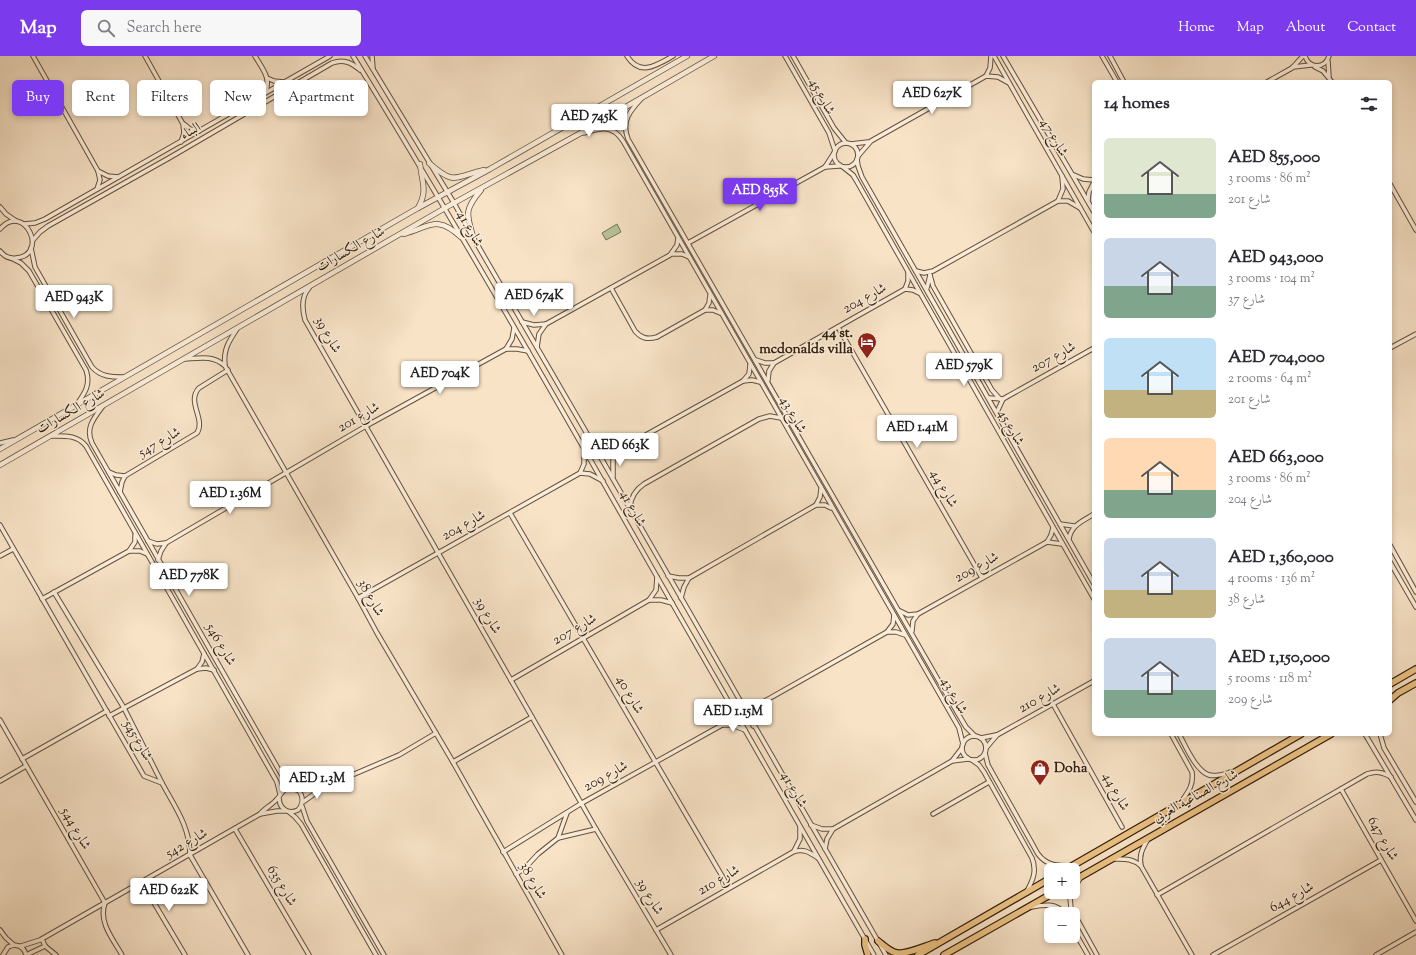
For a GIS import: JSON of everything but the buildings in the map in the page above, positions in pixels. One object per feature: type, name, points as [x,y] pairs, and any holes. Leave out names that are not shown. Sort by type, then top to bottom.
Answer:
[{"type":"main road","points":[[1392,683],[1416,669]]},
{"type":"main road","points":[[1392,698],[1398,693],[1416,683]]},
{"type":"main road","name":"شارع الصناعية الغربي","points":[[1077,863],[1298,736]]},
{"type":"main road","name":"شارع الصناعية الغربي","points":[[1082,877],[1150,836],[1327,736]]},
{"type":"main road","points":[[918,955],[1044,882]]},
{"type":"main road","points":[[944,955],[1044,899]]},
{"type":"main road","points":[[865,939],[868,955]]},
{"type":"main road","points":[[878,940],[889,950],[898,954],[906,953],[944,940]]},
{"type":"street","points":[[33,56],[98,171],[100,180],[97,189]]},
{"type":"street","points":[[145,56],[183,124],[184,133],[181,142]]},
{"type":"street","points":[[255,56],[267,78],[268,85],[266,90]]},
{"type":"street","name":"البناء","points":[[288,80],[330,56]]},
{"type":"street","name":"شارع 41","points":[[353,56],[420,164],[874,955]]},
{"type":"street","name":"شارع 41","points":[[365,56],[454,203],[753,726],[886,955]]},
{"type":"street","points":[[372,56],[373,69]]},
{"type":"street","points":[[628,56],[634,64],[649,68],[673,56]]},
{"type":"street","name":"شارع الكسارات","points":[[0,449],[418,208],[490,169],[687,56]]},
{"type":"street","name":"شارع الكسارات","points":[[0,465],[445,208],[579,134],[714,56]]},
{"type":"street","name":"شارع 45","points":[[786,56],[829,133],[835,152]]},
{"type":"street","name":"شارع 45","points":[[793,56],[834,128],[846,143]]},
{"type":"street","points":[[688,243],[824,167],[840,145],[846,143],[851,144],[871,141],[986,76],[990,68],[991,56]]},
{"type":"street","name":"شارع 47","points":[[994,56],[1092,228]]},
{"type":"street","name":"شارع 47","points":[[1003,56],[1092,209]]},
{"type":"street","points":[[1102,56],[1116,80]]},
{"type":"street","points":[[1110,56],[1123,80]]},
{"type":"street","points":[[1271,80],[1292,68],[1304,56],[1313,66],[1323,71],[1330,80]]},
{"type":"street","points":[[1292,68],[1322,65],[1328,58]]},
{"type":"street","points":[[1328,58],[1328,70],[1331,80]]},
{"type":"street","name":"البناء","points":[[33,240],[48,226],[169,158],[332,63],[342,61],[349,62],[363,72]]},
{"type":"street","points":[[986,76],[998,77],[1010,84]]},
{"type":"street","points":[[267,78],[274,81]]},
{"type":"street","name":"شارع 43","points":[[643,97],[628,114],[625,124],[626,134],[966,727],[975,736]]},
{"type":"street","name":"البناء","points":[[24,224],[35,223],[45,219],[225,116]]},
{"type":"street","points":[[183,124],[190,129],[199,131]]},
{"type":"street","name":"شارع 43","points":[[579,134],[600,128],[606,129],[620,136],[959,728],[962,746]]},
{"type":"street","points":[[824,167],[851,165],[871,141]]},
{"type":"street","points":[[851,144],[856,148],[857,158]]},
{"type":"street","points":[[835,152],[835,159],[842,166]]},
{"type":"street","name":"شارع 45","points":[[857,158],[862,177],[1092,580]]},
{"type":"street","points":[[429,163],[444,176],[452,178],[490,169]]},
{"type":"street","points":[[418,208],[423,198],[424,190],[420,164]]},
{"type":"street","name":"شارع 45","points":[[842,166],[853,175],[856,180],[1092,596]]},
{"type":"street","points":[[98,171],[108,176],[119,177]]},
{"type":"street","points":[[1058,201],[1063,189],[1062,174]]},
{"type":"street","points":[[1072,174],[1083,179],[1092,181]]},
{"type":"street","points":[[1088,202],[1089,192],[1092,185]]},
{"type":"street","points":[[474,240],[468,210],[473,200],[484,187]]},
{"type":"street","points":[[1392,188],[1416,230]]},
{"type":"street","points":[[916,271],[933,271],[1058,201],[1068,201],[1081,209]]},
{"type":"street","points":[[0,207],[6,214],[30,229],[33,240],[31,248],[33,261],[92,367],[96,371],[107,376],[127,377]]},
{"type":"street","points":[[0,229],[7,224],[17,222]]},
{"type":"street","points":[[395,237],[433,224],[446,225],[452,228],[461,237]]},
{"type":"street","points":[[670,255],[677,245],[678,238]]},
{"type":"street","points":[[11,258],[24,256],[31,248]]},
{"type":"street","points":[[0,251],[5,256]]},
{"type":"street","points":[[522,322],[534,325],[546,324],[670,255],[682,254],[689,257]]},
{"type":"street","points":[[0,256],[11,258],[21,263],[29,270],[86,370],[88,375],[88,387],[76,406]]},
{"type":"street","points":[[927,290],[928,280],[933,271]]},
{"type":"street","name":"شارع 204","points":[[905,289],[908,281],[908,272]]},
{"type":"street","points":[[930,275],[933,286],[992,390],[1001,399]]},
{"type":"street","name":"شارع 39","points":[[311,285],[306,291],[304,298],[303,312],[305,320],[596,829],[671,955]]},
{"type":"street","points":[[611,288],[635,331],[645,338],[651,339],[656,337],[705,310],[713,310],[721,313]]},
{"type":"street","name":"شارع 204","points":[[774,363],[905,289],[920,293]]},
{"type":"street","points":[[705,310],[709,303],[710,294]]},
{"type":"street","points":[[537,347],[539,334],[546,324]]},
{"type":"street","name":"شارع 44","points":[[838,327],[982,578]]},
{"type":"street","points":[[225,366],[224,359],[226,346],[238,328]]},
{"type":"street","points":[[506,349],[512,339],[514,328]]},
{"type":"street","points":[[1392,347],[1416,334]]},
{"type":"street","points":[[506,349],[528,351]]},
{"type":"street","name":"شارع 201","points":[[286,473],[366,426],[506,349]]},
{"type":"street","name":"شارع 207","points":[[1001,399],[1092,349]]},
{"type":"street","name":"شارع 38","points":[[185,359],[211,358],[221,362],[228,370],[562,955]]},
{"type":"street","points":[[756,359],[765,363],[774,363]]},
{"type":"street","points":[[768,381],[769,371],[774,363]]},
{"type":"street","points":[[743,381],[748,374],[750,365]]},
{"type":"street","name":"شارع 547","points":[[125,476],[197,433],[200,427],[194,399],[196,391],[228,370]]},
{"type":"street","points":[[593,444],[604,451],[617,451],[743,381],[752,380],[760,382]]},
{"type":"street","points":[[988,398],[1001,399]]},
{"type":"street","points":[[997,413],[1001,399]]},
{"type":"street","name":"شارع 546","points":[[103,406],[91,423],[89,433],[92,443],[284,779],[292,788]]},
{"type":"street","points":[[630,509],[632,497],[644,484],[759,419],[770,416],[781,418]]},
{"type":"street","name":"شارع 546","points":[[51,436],[69,436],[83,442],[278,782],[280,795]]},
{"type":"street","name":"شارع الكسارات","points":[[0,443],[15,440]]},
{"type":"street","points":[[584,448],[584,464],[580,473],[590,474],[603,481]]},
{"type":"street","points":[[613,479],[612,465],[617,451]]},
{"type":"street","points":[[108,471],[116,475],[125,476],[120,492]]},
{"type":"street","points":[[148,541],[157,544],[166,543],[286,473]]},
{"type":"street","name":"شارع 204","points":[[358,598],[580,473]]},
{"type":"street","points":[[816,505],[820,498],[821,489]]},
{"type":"street","points":[[668,576],[689,578],[816,505],[825,505],[832,508]]},
{"type":"street","name":"شارع 40","points":[[510,513],[730,888]]},
{"type":"street","points":[[1069,540],[1070,532],[1074,526],[1092,515]]},
{"type":"street","name":"شارع 545","points":[[0,524],[144,776],[162,783]]},
{"type":"street","points":[[1060,524],[1074,526]]},
{"type":"street","points":[[1053,528],[1047,542],[1062,544]]},
{"type":"street","points":[[42,599],[128,551],[135,542],[135,532]]},
{"type":"street","name":"شارع 209","points":[[918,614],[1047,542]]},
{"type":"street","points":[[158,560],[166,543]]},
{"type":"street","points":[[0,556],[13,549]]},
{"type":"street","points":[[1392,549],[1416,592]]},
{"type":"street","points":[[128,551],[140,551],[147,554]]},
{"type":"street","points":[[1392,565],[1416,607]]},
{"type":"street","points":[[649,600],[656,590],[657,577]]},
{"type":"street","points":[[681,598],[684,587],[689,578]]},
{"type":"street","points":[[54,592],[124,708],[185,826],[190,843],[190,855],[248,955]]},
{"type":"street","points":[[649,600],[661,600],[673,604]]},
{"type":"street","name":"شارع 207","points":[[511,680],[649,600]]},
{"type":"street","points":[[900,611],[908,615],[918,614]]},
{"type":"street","points":[[913,634],[912,626],[918,614]]},
{"type":"street","points":[[740,701],[752,704],[763,702],[887,632],[893,624],[894,615]]},
{"type":"street","points":[[887,632],[896,632],[905,636]]},
{"type":"street","points":[[197,669],[202,662],[204,654]]},
{"type":"street","points":[[197,669],[206,668],[214,670]]},
{"type":"street","name":"شارع 545","points":[[109,716],[197,669]]},
{"type":"street","name":"شارع 210","points":[[980,738],[997,735],[1092,682]]},
{"type":"street","points":[[722,725],[728,717],[729,701]]},
{"type":"street","points":[[753,726],[756,712],[763,702]]},
{"type":"street","name":"شارع 44","points":[[1054,704],[1122,827]]},
{"type":"street","points":[[22,759],[107,711]]},
{"type":"street","points":[[453,762],[532,717]]},
{"type":"street","name":"شارع 544","points":[[0,720],[105,903]]},
{"type":"street","points":[[722,725],[732,725],[746,730]]},
{"type":"street","name":"شارع 209","points":[[503,852],[582,803],[722,725]]},
{"type":"street","points":[[287,811],[298,810],[302,803],[324,787],[399,755],[436,733]]},
{"type":"street","name":"شارع 210","points":[[986,748],[997,735]]},
{"type":"street","points":[[825,850],[827,838],[833,829],[952,761],[958,755],[967,738],[975,736],[980,738],[985,743],[985,753],[988,765],[1038,854],[1042,859],[1049,863]]},
{"type":"street","points":[[1172,736],[1192,772],[1193,778],[1190,790],[1177,806]]},
{"type":"street","points":[[1180,736],[1196,764],[1203,772],[1215,775],[1238,771]]},
{"type":"street","points":[[1366,736],[1416,820]]},
{"type":"street","points":[[1381,736],[1384,748],[1416,802]]},
{"type":"street","points":[[962,746],[964,755],[981,768],[1034,863],[1035,873],[1025,893]]},
{"type":"street","points":[[952,761],[981,758],[985,753]]},
{"type":"street","points":[[0,781],[26,766]]},
{"type":"street","points":[[1157,895],[1372,772],[1380,772],[1391,777]]},
{"type":"street","points":[[933,814],[989,782]]},
{"type":"street","points":[[297,790],[324,787]]},
{"type":"street","points":[[376,955],[301,824],[280,805],[280,795],[286,789],[292,788],[301,794],[303,813],[307,821],[384,955]]},
{"type":"street","name":"شارع 647","points":[[1341,789],[1416,920]]},
{"type":"street","name":"شارع 542","points":[[21,946],[42,939],[235,829],[260,814],[280,795]]},
{"type":"street","name":"شارع 542","points":[[260,814],[287,811]]},
{"type":"street","points":[[558,838],[568,812]]},
{"type":"street","points":[[793,852],[800,839],[800,824]]},
{"type":"street","points":[[811,826],[822,829],[833,829]]},
{"type":"street","name":"شارع 635","points":[[235,829],[309,955]]},
{"type":"street","points":[[516,874],[525,868],[538,854],[558,838],[596,829]]},
{"type":"street","points":[[1150,836],[1141,851],[1141,866],[1192,955]]},
{"type":"street","points":[[793,852],[802,850],[807,851],[820,860]]},
{"type":"street","name":"شارع 210","points":[[656,930],[793,852]]},
{"type":"street","points":[[1110,859],[1133,860],[1141,866]]},
{"type":"street","name":"شارع 644","points":[[1213,955],[1381,860]]},
{"type":"street","points":[[136,886],[150,896],[185,955]]},
{"type":"street","points":[[1070,899],[1070,908],[1097,955]]},
{"type":"street","points":[[105,903],[102,915],[103,921],[122,955]]},
{"type":"street","points":[[1028,908],[1051,905],[1056,907]]},
{"type":"street","points":[[0,930],[14,945]]},
{"type":"street","points":[[1376,955],[1416,932]]},
{"type":"street","points":[[42,939],[45,946],[56,955]]},
{"type":"street","points":[[1080,941],[1088,955]]},
{"type":"street","points":[[3,955],[8,947],[14,945],[21,946],[26,955],[45,946]]},
{"type":"green space","points":[[617,224],[621,232],[606,240],[602,233]]},
{"type":"place","name":"44 st. mcdonalds villa","points":[[867,359]]},
{"type":"place","name":"Doha","points":[[1040,786]]}]
